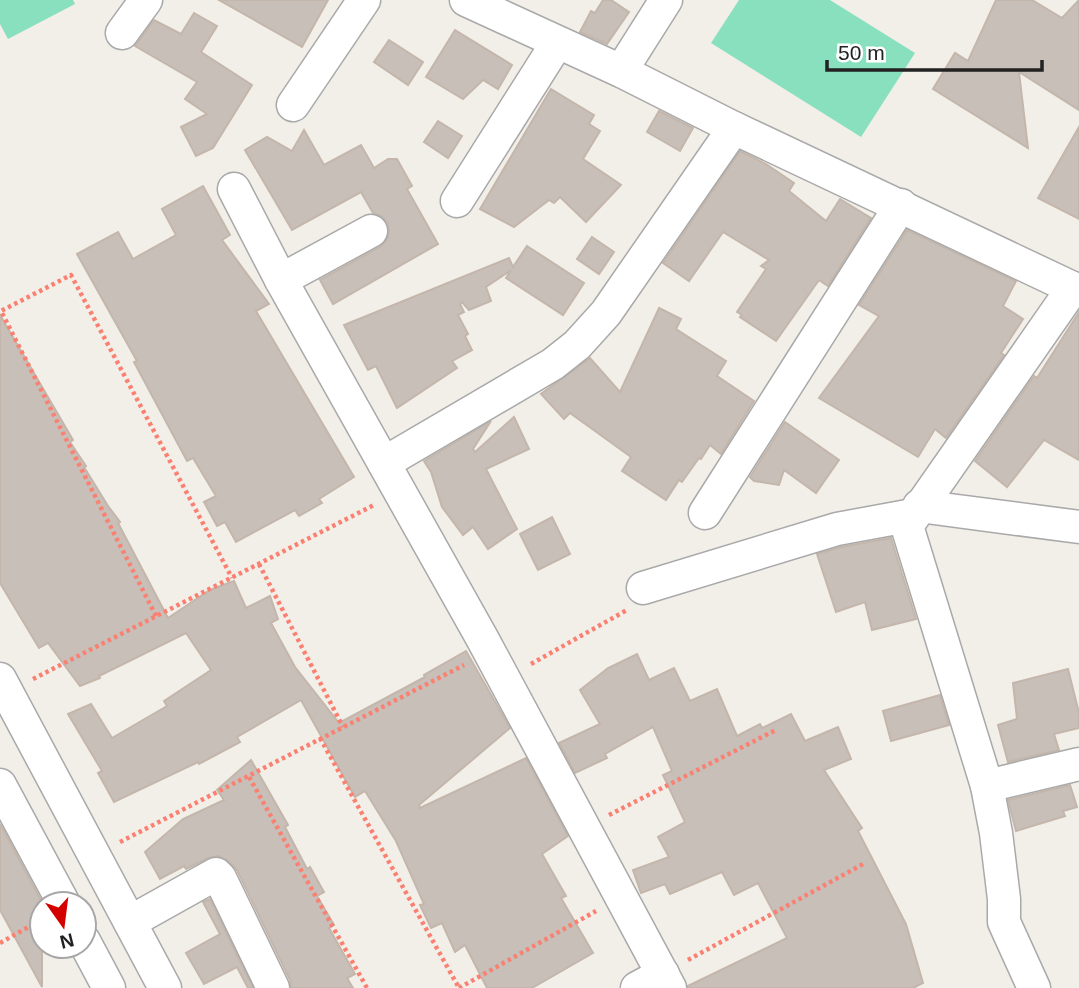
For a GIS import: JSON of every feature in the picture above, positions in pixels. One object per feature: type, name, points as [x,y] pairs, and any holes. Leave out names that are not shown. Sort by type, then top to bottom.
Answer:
[{"type":"street","points":[[122,33],[146,0]]},
{"type":"street","points":[[293,106],[365,0]]},
{"type":"street","points":[[466,0],[621,71],[734,128],[1076,290],[906,526],[987,786],[996,833],[1004,922],[1034,988]]},
{"type":"street","points":[[621,71],[666,0]]},
{"type":"street","points":[[457,201],[557,43]]},
{"type":"street","points":[[384,463],[553,364],[577,345],[606,313],[734,128]]},
{"type":"street","points":[[234,189],[621,897],[657,983]]},
{"type":"street","points":[[705,513],[901,205]]},
{"type":"street","points":[[281,279],[371,231]]},
{"type":"street","points":[[637,598],[837,529],[916,510],[1079,527]]},
{"type":"street","points":[[4,686],[165,988]]},
{"type":"street","points":[[987,786],[1079,764]]},
{"type":"street","points":[[0,785],[56,890]]},
{"type":"street","points":[[130,922],[216,874],[274,988]]},
{"type":"street","points":[[94,960],[109,988]]},
{"type":"path","points":[[156,616],[1,311],[71,275],[232,578]]},
{"type":"path","points":[[4,686],[156,616],[399,491]]},
{"type":"path","points":[[259,564],[343,727]]},
{"type":"path","points":[[503,680],[637,598]]},
{"type":"path","points":[[94,855],[489,652]]},
{"type":"path","points":[[584,828],[776,730]]},
{"type":"path","points":[[320,738],[459,988],[621,897]]},
{"type":"path","points":[[249,777],[367,988]]},
{"type":"path","points":[[657,983],[865,863]]},
{"type":"path","points":[[0,943],[28,928]]},
{"type":"green space","points":[[0,0],[73,0],[75,4],[8,39],[0,24]]},
{"type":"green space","points":[[739,0],[830,0],[915,53],[861,137],[711,43]]},
{"type":"building","points":[[219,0],[328,0],[302,47]]},
{"type":"building","points":[[603,0],[611,0],[629,12],[607,44],[580,32],[591,11],[595,13]]},
{"type":"building","points":[[996,0],[1032,0],[1062,18],[1079,0],[1079,110],[1019,72],[1028,148],[933,89],[955,53],[968,61]]},
{"type":"building","points":[[194,13],[217,26],[201,52],[252,85],[213,148],[196,156],[181,127],[207,114],[185,99],[197,82],[135,46],[154,20],[181,34]]},
{"type":"building","points":[[455,30],[512,65],[498,89],[483,80],[463,99],[426,77]]},
{"type":"building","points":[[389,40],[423,62],[408,85],[374,62]]},
{"type":"building","points":[[551,89],[594,115],[589,124],[600,131],[583,159],[621,185],[586,222],[560,197],[554,203],[549,200],[514,227],[480,209]]},
{"type":"building","points":[[659,111],[693,128],[680,151],[647,132]]},
{"type":"building","points":[[438,121],[462,136],[448,158],[424,142]]},
{"type":"building","points":[[1079,127],[1079,219],[1038,198]]},
{"type":"building","points":[[304,130],[324,165],[361,145],[374,168],[388,159],[397,159],[412,186],[407,189],[438,244],[333,304],[320,280],[380,247],[387,240],[389,231],[387,222],[373,213],[361,192],[292,230],[245,150],[267,137],[292,151]]},
{"type":"building","points":[[740,151],[794,183],[789,191],[826,221],[840,199],[871,218],[828,286],[819,280],[776,341],[740,317],[742,315],[737,312],[766,269],[761,266],[769,260],[723,232],[689,281],[663,263]]},
{"type":"building","points":[[203,186],[230,235],[222,240],[269,304],[256,311],[354,477],[319,499],[322,503],[299,516],[295,510],[236,542],[225,522],[217,526],[204,502],[216,496],[193,458],[187,461],[134,362],[137,361],[77,254],[118,232],[133,259],[176,235],[162,209]]},
{"type":"building","points":[[907,230],[1016,281],[1003,306],[1023,319],[1001,353],[1004,355],[946,438],[935,429],[918,457],[819,398],[879,316],[859,305]]},
{"type":"building","points":[[592,237],[614,252],[599,274],[577,259]]},
{"type":"building","points":[[527,246],[584,283],[563,315],[506,278],[511,270],[486,287],[491,301],[469,310],[462,302],[460,304],[464,312],[458,315],[468,334],[465,336],[472,350],[452,361],[457,368],[397,408],[376,366],[368,370],[344,325],[509,258],[513,267]]},
{"type":"building","points":[[659,308],[681,319],[676,329],[726,361],[717,376],[754,401],[721,454],[710,445],[682,482],[679,480],[666,500],[622,471],[631,457],[570,413],[564,419],[541,394],[590,358],[620,392]]},
{"type":"building","points":[[1079,312],[1079,460],[1044,440],[1007,487],[975,461],[1034,376],[1037,378]]},
{"type":"building","points":[[0,315],[73,440],[70,442],[86,466],[84,467],[120,522],[118,523],[168,618],[210,590],[234,581],[246,608],[270,596],[278,619],[271,623],[295,667],[339,723],[425,677],[424,675],[466,651],[510,728],[419,805],[420,808],[526,758],[568,836],[542,854],[566,896],[561,898],[593,953],[532,988],[487,988],[465,945],[455,952],[442,923],[431,928],[420,905],[424,904],[396,841],[365,791],[355,797],[301,700],[237,737],[240,742],[199,764],[198,762],[114,802],[98,773],[102,771],[68,714],[91,704],[112,738],[167,706],[164,701],[211,670],[186,633],[80,686],[48,643],[39,648],[0,583]]},
{"type":"building","points":[[514,417],[529,449],[486,469],[517,529],[488,549],[473,527],[463,535],[442,507],[431,472],[424,461],[491,421],[473,449],[475,452]]},
{"type":"building","points":[[785,422],[839,460],[816,493],[784,470],[779,485],[754,481],[750,477]]},
{"type":"building","points":[[552,517],[570,554],[538,570],[520,534]]},
{"type":"building","points":[[891,538],[916,619],[872,630],[865,602],[836,612],[817,554]]},
{"type":"building","points":[[637,654],[649,680],[674,668],[690,701],[717,689],[737,736],[760,724],[762,728],[791,714],[805,741],[838,727],[851,759],[824,770],[862,828],[858,831],[906,924],[923,983],[913,988],[688,988],[787,938],[758,883],[734,895],[722,872],[670,894],[665,884],[641,893],[633,870],[669,857],[658,837],[685,822],[663,775],[672,771],[653,727],[605,754],[607,758],[575,773],[559,743],[600,724],[580,690],[608,668]]},
{"type":"building","points":[[1068,669],[1079,713],[1079,728],[1054,734],[1059,750],[1008,762],[998,725],[1017,719],[1013,683]]},
{"type":"building","points":[[940,695],[949,725],[891,741],[883,711]]},
{"type":"building","points":[[251,760],[288,825],[285,827],[307,869],[310,867],[324,892],[317,896],[334,925],[329,928],[355,974],[347,978],[353,988],[291,988],[290,980],[237,870],[228,861],[219,856],[208,858],[186,869],[184,866],[160,879],[145,852],[183,819],[224,800],[217,790]]},
{"type":"building","points":[[1070,785],[1077,807],[1063,811],[1065,816],[1016,831],[1008,800]]},
{"type":"building","points":[[0,824],[36,890],[28,890],[28,960],[42,960],[42,987],[0,910]]},
{"type":"building","points":[[210,899],[253,988],[248,988],[237,967],[204,984],[186,953],[220,934],[203,902]]}]
